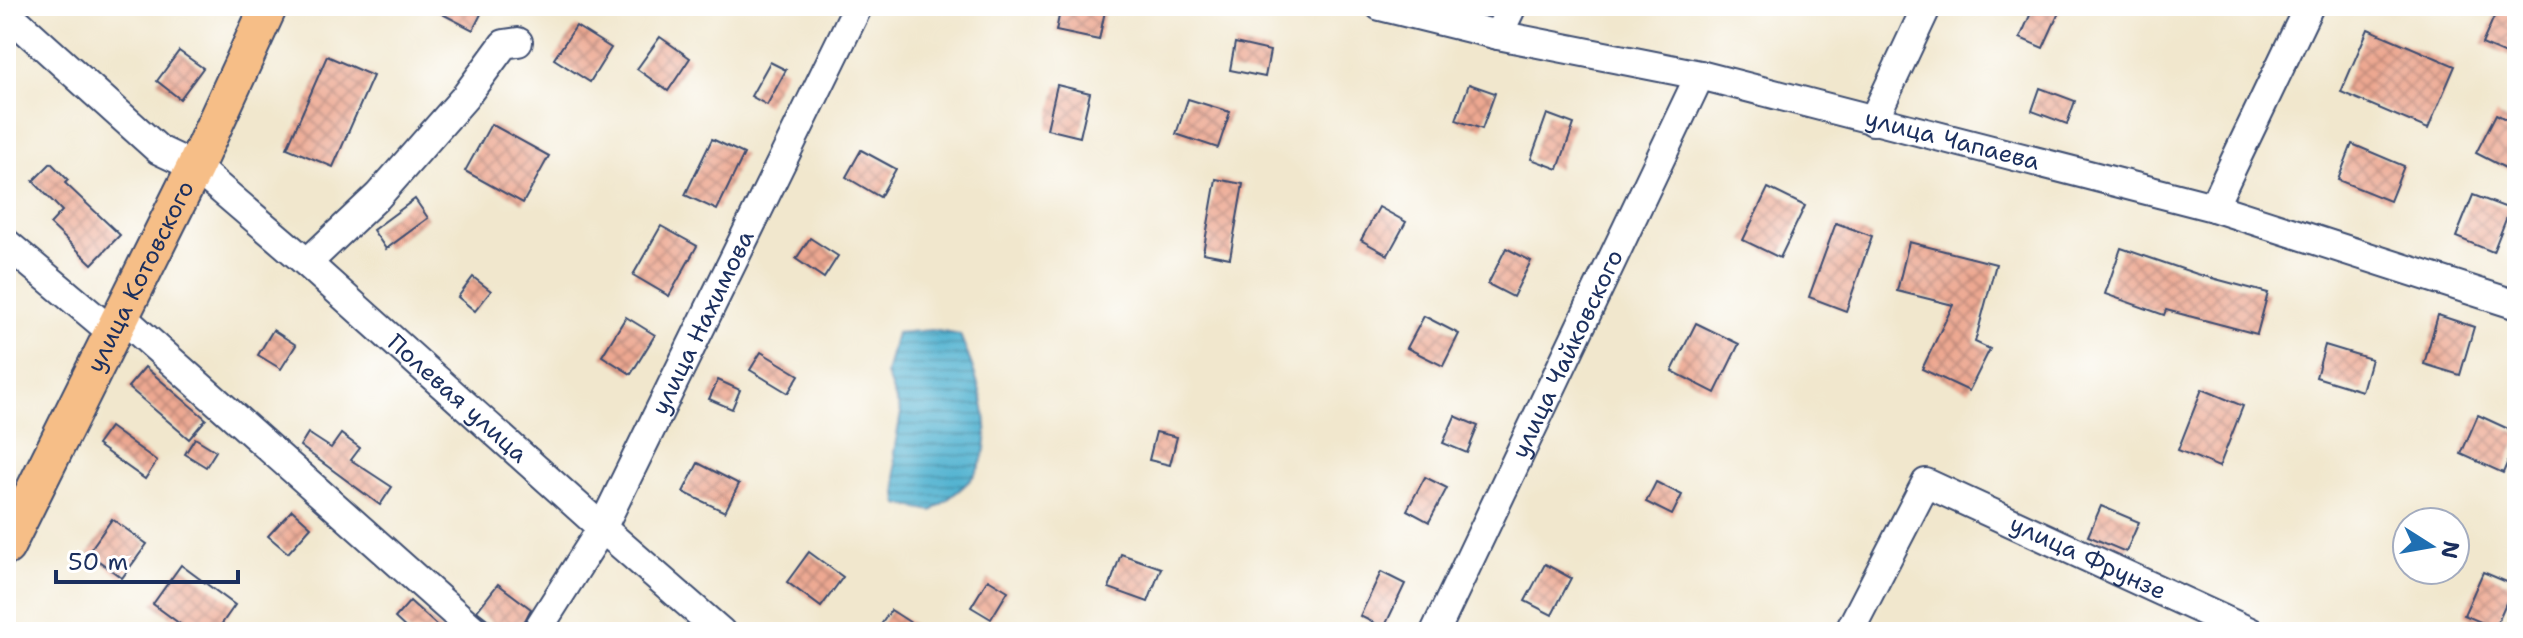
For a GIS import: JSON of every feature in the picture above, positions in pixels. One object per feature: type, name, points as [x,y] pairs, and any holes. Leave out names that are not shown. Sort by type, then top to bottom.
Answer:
[{"type":"main road","name":"улица Котовского","points":[[6,547],[195,167],[269,6]]},
{"type":"street","name":"улица Нахимова","points":[[536,632],[602,528],[858,6]]},
{"type":"street","name":"улица Чапаева","points":[[1380,6],[1498,35],[1700,75],[2213,207],[2517,305]]},
{"type":"street","points":[[1498,35],[1512,6]]},
{"type":"street","points":[[1873,121],[1927,6]]},
{"type":"street","points":[[2213,207],[2309,6]]},
{"type":"street","name":"Полевая улица","points":[[6,12],[159,150],[195,167],[307,263],[721,632]]},
{"type":"street","points":[[307,263],[378,196],[465,97],[504,44],[518,42]]},
{"type":"street","name":"улица Чайковского","points":[[1435,632],[1700,75]]},
{"type":"street","points":[[6,243],[118,325],[476,632]]},
{"type":"street","name":"улица Фрунзе","points":[[1849,632],[1926,483],[2250,632]]},
{"type":"water","points":[[932,330],[960,335],[979,388],[986,427],[981,464],[971,479],[932,511],[898,504],[894,452],[901,413],[886,374],[896,333]]},
{"type":"building","points":[[427,6],[485,6],[473,30]]},
{"type":"building","points":[[1061,6],[1106,6],[1099,40],[1056,31]]},
{"type":"building","points":[[2034,6],[2062,6],[2043,48],[2020,38]]},
{"type":"building","points":[[2497,10],[2517,18],[2517,59],[2482,44]]},
{"type":"building","points":[[576,26],[611,48],[590,82],[554,59]]},
{"type":"building","points":[[2368,29],[2455,66],[2428,129],[2341,92]]},
{"type":"building","points":[[660,37],[690,58],[668,91],[637,69]]},
{"type":"building","points":[[1235,43],[1270,51],[1265,77],[1230,70]]},
{"type":"building","points":[[179,51],[203,68],[180,99],[157,81]]},
{"type":"building","points":[[327,56],[373,76],[333,167],[287,148]]},
{"type":"building","points":[[770,62],[786,70],[767,105],[751,96]]},
{"type":"building","points":[[1469,84],[1495,93],[1482,129],[1456,120]]},
{"type":"building","points":[[1057,85],[1090,93],[1080,137],[1047,129]]},
{"type":"building","points":[[2040,88],[2075,101],[2067,124],[2032,111]]},
{"type":"building","points":[[1188,99],[1230,112],[1218,148],[1176,134]]},
{"type":"building","points":[[1547,114],[1574,124],[1558,169],[1531,159]]},
{"type":"building","points":[[2496,114],[2517,125],[2517,174],[2476,153]]},
{"type":"building","points":[[491,124],[549,156],[523,203],[465,171]]},
{"type":"building","points":[[712,139],[744,154],[717,210],[685,195]]},
{"type":"building","points":[[2352,144],[2404,166],[2390,201],[2338,180]]},
{"type":"building","points":[[861,150],[896,169],[880,197],[846,177]]},
{"type":"building","points":[[51,163],[68,180],[65,183],[120,235],[92,264],[50,224],[62,211],[33,181]]},
{"type":"building","points":[[1216,179],[1243,184],[1230,258],[1203,253]]},
{"type":"building","points":[[1768,188],[1805,206],[1780,258],[1743,240]]},
{"type":"building","points":[[2473,195],[2510,209],[2493,252],[2456,237]]},
{"type":"building","points":[[415,199],[428,218],[386,249],[373,230]]},
{"type":"building","points":[[1379,207],[1406,222],[1388,255],[1361,240]]},
{"type":"building","points":[[1836,223],[1872,236],[1846,311],[1809,297]]},
{"type":"building","points":[[661,226],[697,246],[669,296],[633,275]]},
{"type":"building","points":[[810,238],[838,256],[824,278],[796,259]]},
{"type":"building","points":[[1909,242],[1996,264],[1975,342],[1990,349],[1969,391],[1922,369],[1953,305],[1897,291]]},
{"type":"building","points":[[1506,248],[1531,261],[1513,297],[1488,284]]},
{"type":"building","points":[[2121,248],[2197,274],[2268,293],[2257,334],[2166,310],[2164,315],[2105,294]]},
{"type":"building","points":[[473,277],[491,291],[475,311],[458,297]]},
{"type":"building","points":[[2438,315],[2474,327],[2460,375],[2424,364]]},
{"type":"building","points":[[1424,316],[1459,334],[1443,366],[1407,348]]},
{"type":"building","points":[[626,317],[655,335],[631,374],[602,356]]},
{"type":"building","points":[[1696,323],[1739,344],[1715,393],[1672,371]]},
{"type":"building","points":[[273,330],[296,345],[281,369],[258,355]]},
{"type":"building","points":[[2325,345],[2371,359],[2362,391],[2316,377]]},
{"type":"building","points":[[761,352],[799,375],[788,393],[750,370]]},
{"type":"building","points":[[145,367],[206,419],[189,439],[128,387]]},
{"type":"building","points":[[718,380],[740,390],[732,409],[709,399]]},
{"type":"building","points":[[2202,389],[2243,406],[2219,467],[2178,450]]},
{"type":"building","points":[[2478,415],[2517,433],[2503,473],[2461,454]]},
{"type":"building","points":[[1455,416],[1478,426],[1467,453],[1443,443]]},
{"type":"building","points":[[110,427],[157,461],[145,479],[97,445]]},
{"type":"building","points":[[1156,432],[1177,437],[1170,465],[1149,460]]},
{"type":"building","points":[[308,433],[331,448],[341,434],[360,448],[351,460],[392,487],[380,505],[300,446]]},
{"type":"building","points":[[195,438],[216,451],[206,467],[185,454]]},
{"type":"building","points":[[698,463],[739,484],[725,512],[683,492]]},
{"type":"building","points":[[1425,477],[1447,488],[1429,522],[1407,510]]},
{"type":"building","points":[[1656,482],[1682,495],[1672,515],[1646,502]]},
{"type":"building","points":[[2101,506],[2139,522],[2126,552],[2088,536]]},
{"type":"building","points":[[292,510],[311,527],[288,553],[268,536]]},
{"type":"building","points":[[112,519],[147,544],[122,578],[88,553]]},
{"type":"building","points":[[809,552],[843,577],[821,607],[787,582]]},
{"type":"building","points":[[1121,554],[1161,568],[1148,602],[1109,588]]},
{"type":"building","points":[[1545,564],[1571,578],[1552,615],[1525,601]]},
{"type":"building","points":[[181,565],[235,605],[216,632],[191,632],[153,604]]},
{"type":"building","points":[[1381,572],[1405,584],[1384,628],[1360,616]]},
{"type":"building","points":[[2483,572],[2514,585],[2495,628],[2464,615]]},
{"type":"building","points":[[988,579],[1008,591],[991,619],[971,607]]},
{"type":"building","points":[[498,584],[531,609],[519,632],[504,632],[477,611]]},
{"type":"building","points":[[410,601],[444,632],[410,632],[395,618]]},
{"type":"building","points":[[891,610],[925,632],[876,632]]}]
